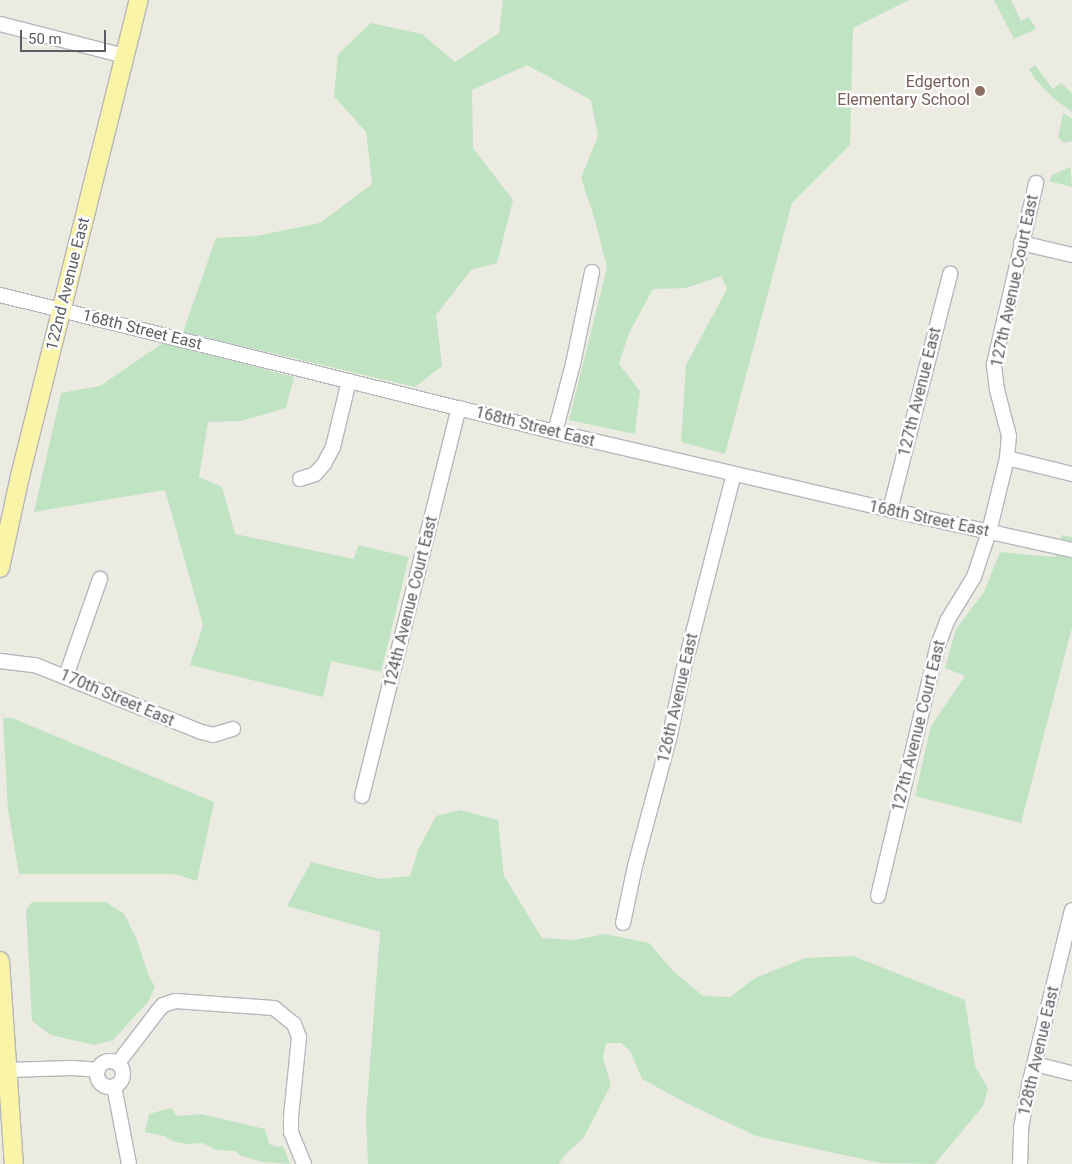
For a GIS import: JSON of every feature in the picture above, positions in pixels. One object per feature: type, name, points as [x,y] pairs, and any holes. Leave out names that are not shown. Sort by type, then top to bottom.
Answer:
[{"type":"main road","name":"122nd Avenue East","points":[[0,568],[20,476],[139,0]]},
{"type":"main road","points":[[0,961],[14,1164]]},
{"type":"street","points":[[0,24],[125,56]]},
{"type":"street","name":"127th Avenue Court East","points":[[878,896],[938,645],[947,621],[974,577],[989,532],[1007,458],[1009,436],[997,390],[994,364],[1036,183]]},
{"type":"street","points":[[1021,242],[1072,255]]},
{"type":"street","points":[[555,432],[573,364],[592,272]]},
{"type":"street","name":"127th Avenue East","points":[[890,510],[950,274]]},
{"type":"street","name":"168th Street East","points":[[0,295],[555,432],[890,510],[1072,550]]},
{"type":"street","points":[[300,479],[315,474],[324,464],[333,447],[349,381]]},
{"type":"street","name":"124th Avenue Court East","points":[[362,796],[459,408]]},
{"type":"street","points":[[1007,458],[1072,474]]},
{"type":"street","name":"126th Avenue East","points":[[623,923],[635,866],[670,735],[683,672],[734,474]]},
{"type":"street","points":[[66,676],[100,578]]},
{"type":"street","name":"170th Street East","points":[[0,661],[35,664],[202,732],[213,735],[233,729]]},
{"type":"street","name":"128th Avenue East","points":[[1020,1164],[1021,1128],[1072,910]]},
{"type":"street","points":[[118,1063],[163,1005],[187,1000],[274,1008],[286,1015],[294,1024],[299,1037],[290,1118],[291,1132],[304,1164]]},
{"type":"street","points":[[105,1062],[118,1063],[124,1073],[121,1082],[114,1086],[102,1084],[98,1076],[98,1070],[105,1062]]},
{"type":"street","points":[[1035,1064],[1072,1072]]},
{"type":"street","points":[[8,1070],[72,1068],[98,1070]]},
{"type":"street","points":[[114,1086],[128,1164]]},
{"type":"green space","points":[[503,0],[909,0],[853,28],[850,145],[792,203],[725,454],[681,442],[686,365],[727,289],[721,276],[686,288],[653,289],[629,333],[619,364],[640,391],[635,434],[569,420],[607,267],[594,217],[581,178],[598,136],[591,100],[527,65],[472,90],[473,148],[513,200],[497,263],[471,270],[436,315],[442,366],[415,387],[183,332],[216,238],[256,236],[320,223],[372,184],[366,132],[334,96],[338,54],[371,23],[422,34],[455,62],[499,33]]},
{"type":"green space","points":[[994,0],[1011,0],[1021,21],[1029,17],[1036,29],[1014,39]]},
{"type":"green space","points":[[1035,65],[1053,89],[1061,83],[1072,93],[1072,112],[1051,96],[1035,79],[1029,69]]},
{"type":"green space","points":[[1063,113],[1072,119],[1072,141],[1064,143],[1058,138]]},
{"type":"green space","points":[[1070,163],[1072,187],[1049,181],[1052,175],[1070,167]]},
{"type":"green space","points":[[163,343],[294,377],[286,408],[241,421],[208,422],[199,477],[222,487],[235,534],[354,559],[358,545],[409,557],[381,672],[331,661],[323,697],[190,665],[203,625],[165,490],[34,512],[61,393],[100,386]]},
{"type":"green space","points":[[1062,535],[1072,537],[1072,627],[1021,823],[915,796],[931,726],[965,676],[945,668],[956,629],[984,592],[1000,552],[1055,557]]},
{"type":"green space","points":[[3,718],[12,718],[214,802],[197,881],[175,874],[19,874],[8,809]]},
{"type":"green space","points":[[460,810],[498,820],[504,876],[542,938],[574,940],[605,934],[649,943],[673,971],[703,996],[730,997],[755,978],[805,958],[853,956],[965,1000],[975,1066],[988,1089],[983,1106],[935,1164],[881,1163],[756,1136],[686,1103],[642,1079],[630,1051],[621,1043],[606,1043],[603,1058],[611,1085],[584,1137],[564,1156],[559,1164],[368,1164],[366,1116],[380,932],[287,906],[311,862],[380,879],[410,876],[418,850],[436,816]]},
{"type":"green space","points":[[32,902],[106,902],[124,914],[137,940],[148,974],[155,987],[148,1002],[113,1040],[94,1045],[51,1035],[32,1021],[26,910]]},
{"type":"green space","points":[[171,1108],[176,1115],[180,1116],[201,1114],[265,1129],[269,1144],[277,1147],[283,1146],[290,1164],[263,1162],[241,1156],[235,1151],[217,1150],[202,1143],[187,1144],[172,1141],[164,1136],[145,1132],[149,1114]]},
{"type":"place","name":"Edgerton Elementary School","points":[[980,91]]}]
